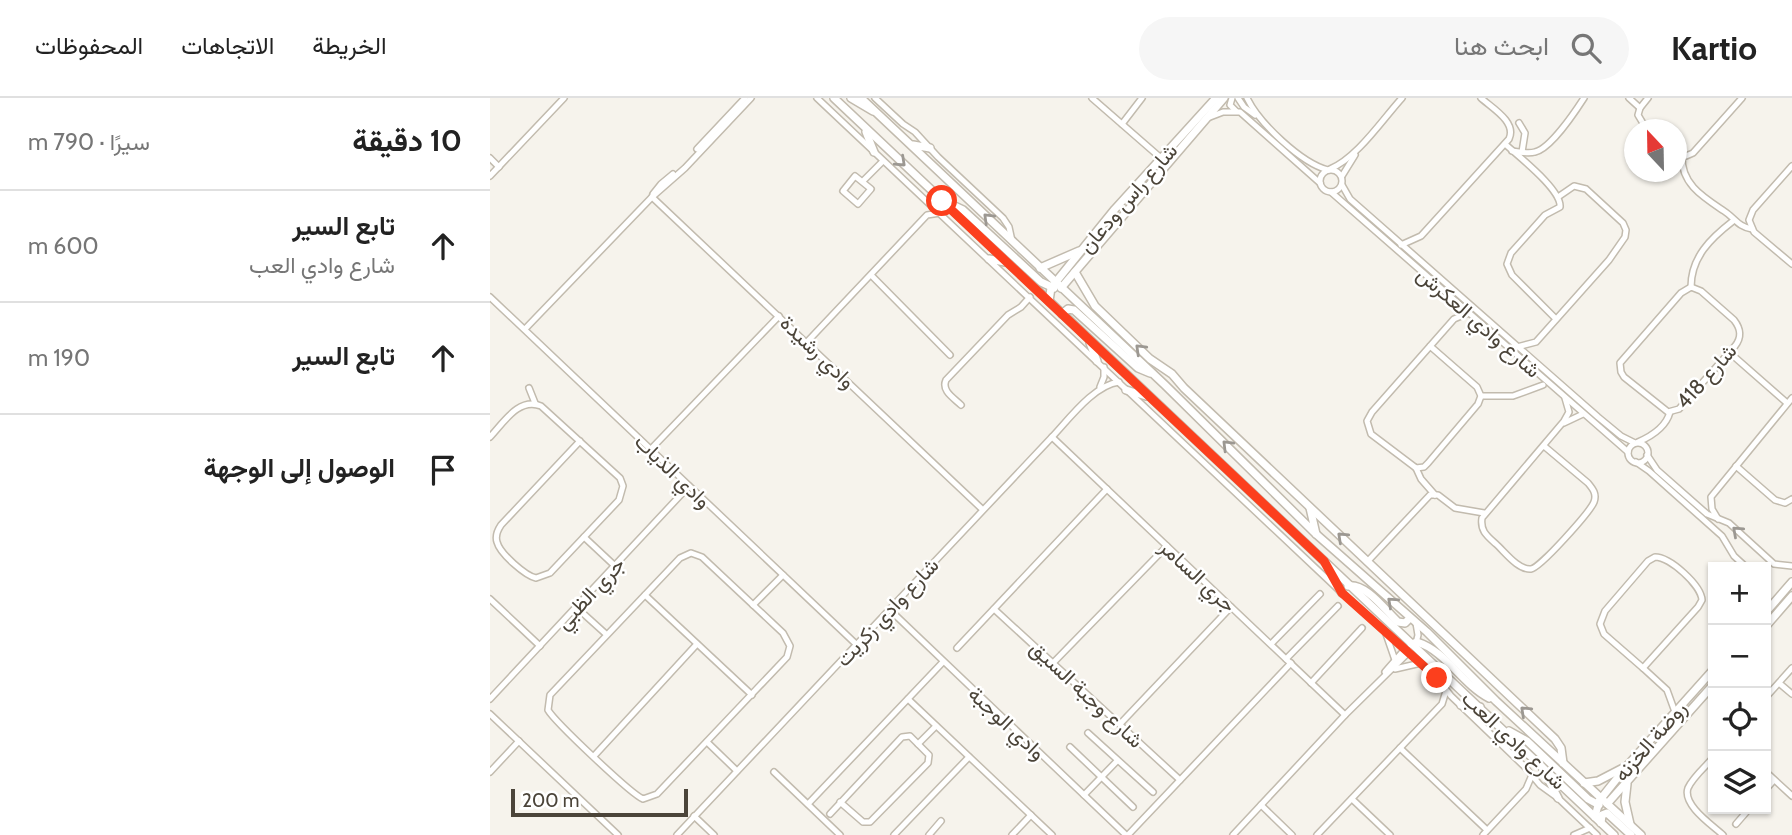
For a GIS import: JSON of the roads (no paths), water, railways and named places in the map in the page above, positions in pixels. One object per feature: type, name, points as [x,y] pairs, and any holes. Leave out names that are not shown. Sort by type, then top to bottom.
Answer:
[{"type":"street","points":[[490,176],[564,98]]},
{"type":"street","points":[[652,197],[661,184],[679,169],[745,98]]},
{"type":"street","points":[[525,329],[751,98]]},
{"type":"street","points":[[817,98],[1342,593],[1383,629],[1411,647],[1421,663],[1446,691],[1540,785],[1597,835]]},
{"type":"street","name":"شارع وادي العب","points":[[834,98],[1324,561],[1411,647],[1480,707],[1614,835]]},
{"type":"street","points":[[851,98],[877,112]]},
{"type":"street","name":"شارع وادي العب","points":[[862,98],[1056,286],[1166,384],[1317,534],[1413,621],[1602,802],[1641,835]]},
{"type":"street","points":[[875,98],[915,132],[1005,221],[1012,241]]},
{"type":"street","points":[[1092,98],[1162,159]]},
{"type":"street","points":[[1122,124],[1142,98]]},
{"type":"street","name":"شارع راس ودعان","points":[[1056,286],[1124,199],[1216,98]]},
{"type":"street","name":"شارع راس ودعان","points":[[1056,286],[1076,272],[1224,98]]},
{"type":"street","points":[[1232,98],[1230,103],[1236,111],[1246,116],[1320,183],[1325,191],[1337,191],[1342,186],[1342,176],[1360,146]]},
{"type":"street","points":[[1238,98],[1246,108],[1306,159],[1342,176]]},
{"type":"street","points":[[1247,98],[1263,121]]},
{"type":"street","points":[[1320,183],[1322,174],[1342,163],[1360,146],[1402,98]]},
{"type":"street","points":[[1416,258],[1416,247],[1421,236],[1512,134],[1510,125],[1480,98]]},
{"type":"street","points":[[1512,151],[1534,152],[1544,148],[1584,98]]},
{"type":"street","points":[[1629,98],[1640,108]]},
{"type":"street","points":[[1639,119],[1640,108],[1648,98]]},
{"type":"street","points":[[1687,153],[1693,153],[1742,98]]},
{"type":"street","points":[[1205,121],[1219,113],[1236,111]]},
{"type":"street","points":[[1519,123],[1525,133],[1522,152]]},
{"type":"street","points":[[864,128],[874,152]]},
{"type":"street","points":[[1505,144],[1558,197],[1560,207],[1545,215],[1508,256],[1507,264],[1512,275],[1556,319]]},
{"type":"street","points":[[911,145],[930,148]]},
{"type":"street","points":[[490,158],[499,167]]},
{"type":"street","points":[[947,165],[954,158]]},
{"type":"street","points":[[863,181],[883,161]]},
{"type":"street","points":[[1792,166],[1753,210],[1749,220],[1752,229],[1792,264]]},
{"type":"street","points":[[855,176],[863,181],[871,191],[856,204],[843,190],[855,176]]},
{"type":"street","points":[[1687,177],[1707,201],[1726,212],[1743,228],[1752,229]]},
{"type":"street","name":"شارع وادي العكرش","points":[[1342,186],[1350,199],[1401,246],[1615,432],[1636,443]]},
{"type":"street","points":[[1534,362],[1532,350],[1535,343],[1617,252],[1626,233],[1621,220],[1582,187],[1571,188],[1558,197]]},
{"type":"street","name":"شارع وادي العكرش","points":[[1331,192],[1628,452]]},
{"type":"street","name":"وادي رشيدة","points":[[652,197],[982,509]]},
{"type":"street","points":[[942,201],[963,210],[1041,282],[1056,286]]},
{"type":"street","points":[[927,202],[927,215]]},
{"type":"street","points":[[807,342],[927,215],[940,213]]},
{"type":"street","points":[[1691,287],[1692,269],[1696,260],[1712,239],[1733,221]]},
{"type":"street","points":[[1401,246],[1421,236]]},
{"type":"street","points":[[1040,268],[1083,249]]},
{"type":"street","points":[[989,259],[1006,262]]},
{"type":"street","name":"شارع وادي العب","points":[[1076,272],[1087,296],[1099,310],[1157,364],[1172,374],[1555,739],[1561,748],[1563,763]]},
{"type":"street","points":[[871,275],[950,355]]},
{"type":"street","points":[[1049,302],[1048,294],[1056,286]]},
{"type":"street","name":"شارع 418","points":[[1691,287],[1701,291],[1738,325],[1740,337],[1730,353],[1679,410],[1670,412],[1665,411],[1624,377],[1619,368],[1622,360],[1681,293],[1691,287]]},
{"type":"street","name":"وادي الذياب","points":[[490,297],[857,645]]},
{"type":"street","points":[[961,405],[946,391],[946,380],[1010,313],[1021,307],[1030,297]]},
{"type":"street","points":[[1454,319],[1457,303]]},
{"type":"street","points":[[1080,306],[1099,310]]},
{"type":"street","points":[[1062,314],[1068,309],[1074,310],[1138,368],[1154,374]]},
{"type":"street","points":[[1468,313],[1454,319],[1371,412],[1367,421],[1371,434],[1416,468],[1419,476],[1435,495],[1455,508],[1484,513]]},
{"type":"street","points":[[651,449],[779,316]]},
{"type":"street","points":[[1088,339],[1100,364]]},
{"type":"street","points":[[1517,347],[1535,343]]},
{"type":"street","points":[[1416,468],[1426,465],[1478,404],[1481,396],[1477,387],[1430,346]]},
{"type":"street","points":[[1718,519],[1712,509],[1712,497],[1790,401],[1730,353]]},
{"type":"street","name":"شارع وادي زكريت","points":[[1098,390],[1103,381],[1100,364]]},
{"type":"street","points":[[1157,364],[1166,384]]},
{"type":"street","name":"شارع وادي زكريت","points":[[677,835],[1052,437],[1098,390],[1119,382]]},
{"type":"street","points":[[1481,396],[1513,396],[1543,385]]},
{"type":"street","points":[[529,388],[535,403]]},
{"type":"street","points":[[1126,390],[1150,397]]},
{"type":"street","points":[[1544,446],[1588,483],[1593,489],[1595,499],[1588,511],[1543,562],[1532,569],[1519,565],[1484,533],[1481,523],[1484,513],[1561,425],[1569,412],[1565,398]]},
{"type":"street","points":[[490,437],[521,405],[535,403],[541,406],[580,441],[620,478],[623,486],[619,500],[547,575],[536,578],[525,574],[502,551],[496,538],[501,525],[580,441]]},
{"type":"street","name":"شارع 418","points":[[1636,443],[1654,434],[1667,421],[1670,412]]},
{"type":"street","points":[[1561,425],[1583,414]]},
{"type":"street","name":"شارع 418","points":[[1647,452],[1654,434]]},
{"type":"street","name":"جري السامر","points":[[1052,437],[1345,715]]},
{"type":"street","points":[[1741,562],[1723,536],[1649,471],[1631,460],[1628,452],[1636,443],[1644,445],[1657,470],[1707,514],[1729,523],[1774,564],[1792,566]]},
{"type":"street","points":[[1636,462],[1642,462],[1647,452]]},
{"type":"street","points":[[1736,466],[1775,500],[1785,503],[1792,499]]},
{"type":"street","name":"جري الظبي","points":[[490,699],[689,486]]},
{"type":"street","points":[[957,648],[1107,489]]},
{"type":"street","points":[[1367,562],[1418,505],[1427,497],[1435,495]]},
{"type":"street","points":[[1309,506],[1317,534]]},
{"type":"street","points":[[584,537],[615,566]]},
{"type":"street","points":[[1054,663],[1167,546]]},
{"type":"street","points":[[691,553],[702,557],[787,636],[790,646],[787,656],[751,695],[657,794],[648,799],[639,797],[594,756],[550,714],[547,705],[550,695],[645,595],[680,558],[691,553]]},
{"type":"street","points":[[1643,667],[1702,600],[1699,588],[1663,557],[1648,561],[1605,611],[1601,620],[1604,634],[1664,686],[1672,698],[1675,712]]},
{"type":"street","points":[[1324,561],[1342,593]]},
{"type":"street","points":[[753,605],[783,575]]},
{"type":"street","points":[[1771,605],[1792,582]]},
{"type":"street","points":[[1233,835],[1411,647],[1413,621],[1398,622],[1362,589],[1348,586]]},
{"type":"street","points":[[1270,644],[1320,594]]},
{"type":"street","points":[[645,595],[751,695]]},
{"type":"street","points":[[1771,619],[1792,596]]},
{"type":"street","points":[[490,599],[540,646]]},
{"type":"street","points":[[576,607],[607,635]]},
{"type":"street","points":[[1120,724],[1231,607]]},
{"type":"street","points":[[1127,835],[1338,607]]},
{"type":"street","name":"شارع وجبة السيق","points":[[994,609],[1180,780]]},
{"type":"street","name":"وادي الوجبة","points":[[890,610],[1127,835]]},
{"type":"street","points":[[1311,683],[1362,628]]},
{"type":"street","points":[[1383,629],[1395,660]]},
{"type":"street","points":[[594,756],[697,644]]},
{"type":"street","points":[[1382,678],[1395,660],[1411,647],[1432,649],[1479,692],[1496,701]]},
{"type":"street","points":[[808,804],[943,663]]},
{"type":"street","points":[[1392,670],[1421,663]]},
{"type":"street","points":[[1771,692],[1792,668]]},
{"type":"street","name":"روضة الخزنه","points":[[1598,820],[1602,802],[1627,766],[1708,676]]},
{"type":"street","points":[[1779,683],[1792,694]]},
{"type":"street","name":"روضة الخزنه","points":[[1602,802],[1627,784],[1710,688]]},
{"type":"street","points":[[1317,835],[1442,704],[1446,691]]},
{"type":"street","points":[[1672,698],[1685,701]]},
{"type":"street","points":[[908,699],[1052,835]]},
{"type":"street","points":[[1442,704],[1458,702],[1480,707]]},
{"type":"street","points":[[490,714],[618,835]]},
{"type":"street","points":[[918,744],[936,726]]},
{"type":"street","points":[[1502,728],[1527,741],[1588,800],[1602,802]]},
{"type":"street","points":[[1660,731],[1668,737]]},
{"type":"street","points":[[1088,733],[1153,792]]},
{"type":"street","points":[[830,814],[841,802],[902,737],[910,737],[929,755],[929,762],[872,821],[863,822],[841,802]]},
{"type":"street","points":[[490,772],[519,741]]},
{"type":"street","points":[[706,742],[737,771]]},
{"type":"street","points":[[1070,747],[1133,807]]},
{"type":"street","points":[[1400,748],[1485,833],[1526,789],[1532,775]]},
{"type":"street","points":[[894,835],[969,757]]},
{"type":"street","points":[[1084,795],[1117,761]]},
{"type":"street","points":[[1540,763],[1558,798]]},
{"type":"street","points":[[1708,764],[1690,785],[1687,795],[1691,805],[1723,835]]},
{"type":"street","points":[[1584,783],[1598,781],[1627,766]]},
{"type":"street","points":[[774,772],[840,835]]},
{"type":"street","points":[[1771,777],[1792,796]]},
{"type":"street","points":[[1771,783],[1774,780]]},
{"type":"street","points":[[1627,784],[1625,808],[1632,826]]},
{"type":"street","points":[[1526,789],[1540,785]]},
{"type":"street","points":[[1352,799],[1390,835]]},
{"type":"street","points":[[1261,806],[1292,835]]},
{"type":"street","points":[[1598,820],[1607,813],[1630,835]]},
{"type":"street","points":[[1736,824],[1745,814]]},
{"type":"street","points":[[1012,835],[1031,815]]},
{"type":"street","points":[[694,816],[714,835]]},
{"type":"street","points":[[1575,834],[1580,824],[1579,818]]},
{"type":"street","points":[[929,835],[942,821]]},
{"type":"street","points":[[1575,834],[1590,828]]}]
